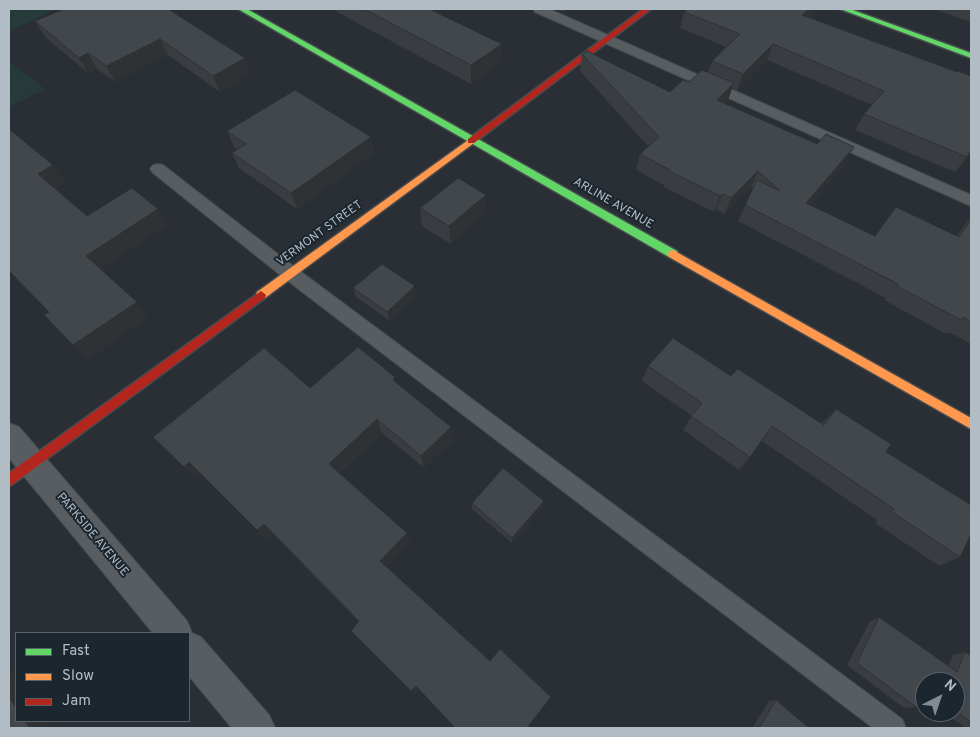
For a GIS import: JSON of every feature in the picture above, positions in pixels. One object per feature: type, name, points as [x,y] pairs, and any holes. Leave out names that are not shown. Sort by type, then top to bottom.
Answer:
[{"type":"street","name":"ARLINE AVENUE","points":[[242,9],[971,424]]},
{"type":"street","name":"VERMONT STREET","points":[[20,472],[647,9]]},
{"type":"street","points":[[844,9],[971,56]]},
{"type":"street","name":"PARKSIDE AVENUE","points":[[9,436],[20,472],[174,632]]},
{"type":"street","points":[[190,650],[256,728]]},
{"type":"lane","points":[[539,9],[971,201]]},
{"type":"lane","points":[[158,169],[290,273],[893,728]]},
{"type":"shaded area","points":[[9,9],[56,9],[9,31]]},
{"type":"shaded area","points":[[9,61],[45,89],[9,107]]},
{"type":"building","points":[[64,9],[168,9],[245,58],[213,76],[160,39],[106,66],[88,53],[79,58],[35,21]]},
{"type":"building","points":[[364,9],[429,9],[502,44],[471,65]]},
{"type":"building","points":[[688,9],[809,9],[802,15],[971,76],[971,150],[967,157],[864,114],[884,91],[773,44],[743,74],[712,61],[740,34],[684,12]]},
{"type":"building","points":[[587,51],[670,92],[683,80],[689,82],[702,70],[734,83],[717,100],[817,144],[826,134],[854,147],[806,203],[875,236],[896,207],[959,237],[971,219],[971,322],[963,317],[961,320],[897,286],[898,284],[745,205],[757,180],[780,191],[758,171],[731,198],[723,194],[720,196],[669,171],[640,154],[659,137],[582,54]]},
{"type":"building","points":[[295,90],[371,137],[291,193],[232,153],[246,144],[227,131]]},
{"type":"building","points":[[9,129],[53,165],[38,174],[87,216],[132,188],[158,209],[86,256],[137,302],[73,345],[44,315],[49,312],[9,271]]},
{"type":"building","points":[[458,178],[486,195],[449,226],[420,208]]},
{"type":"building","points":[[382,264],[415,286],[387,312],[353,288]]},
{"type":"building","points":[[673,338],[731,376],[738,369],[824,425],[836,409],[891,444],[886,452],[971,505],[971,534],[960,557],[892,512],[894,509],[772,426],[750,457],[691,416],[702,403],[648,366]]},
{"type":"building","points":[[358,347],[395,377],[393,380],[451,427],[421,456],[377,419],[329,464],[407,533],[380,561],[490,661],[500,649],[551,697],[527,728],[455,728],[416,686],[411,691],[351,631],[359,621],[264,524],[257,530],[189,462],[184,467],[153,437],[264,348],[310,388]]},
{"type":"building","points":[[503,468],[544,501],[512,538],[472,503]]},
{"type":"building","points":[[879,617],[957,672],[915,672],[915,706],[857,663]]},
{"type":"building","points":[[965,652],[971,656],[971,722],[965,718],[965,672],[957,672]]},
{"type":"building","points":[[9,697],[15,706],[15,722],[26,722],[30,728],[9,728]]},
{"type":"building","points":[[776,700],[809,728],[759,728]]},
{"type":"traffic: fast","points":[[242,9],[673,254]]},
{"type":"traffic: fast","points":[[844,9],[971,56]]},
{"type":"traffic: slow","points":[[261,295],[471,141]]},
{"type":"traffic: slow","points":[[673,254],[971,424]]},
{"type":"traffic: jam","points":[[471,141],[647,9]]},
{"type":"traffic: jam","points":[[9,480],[261,295]]}]
